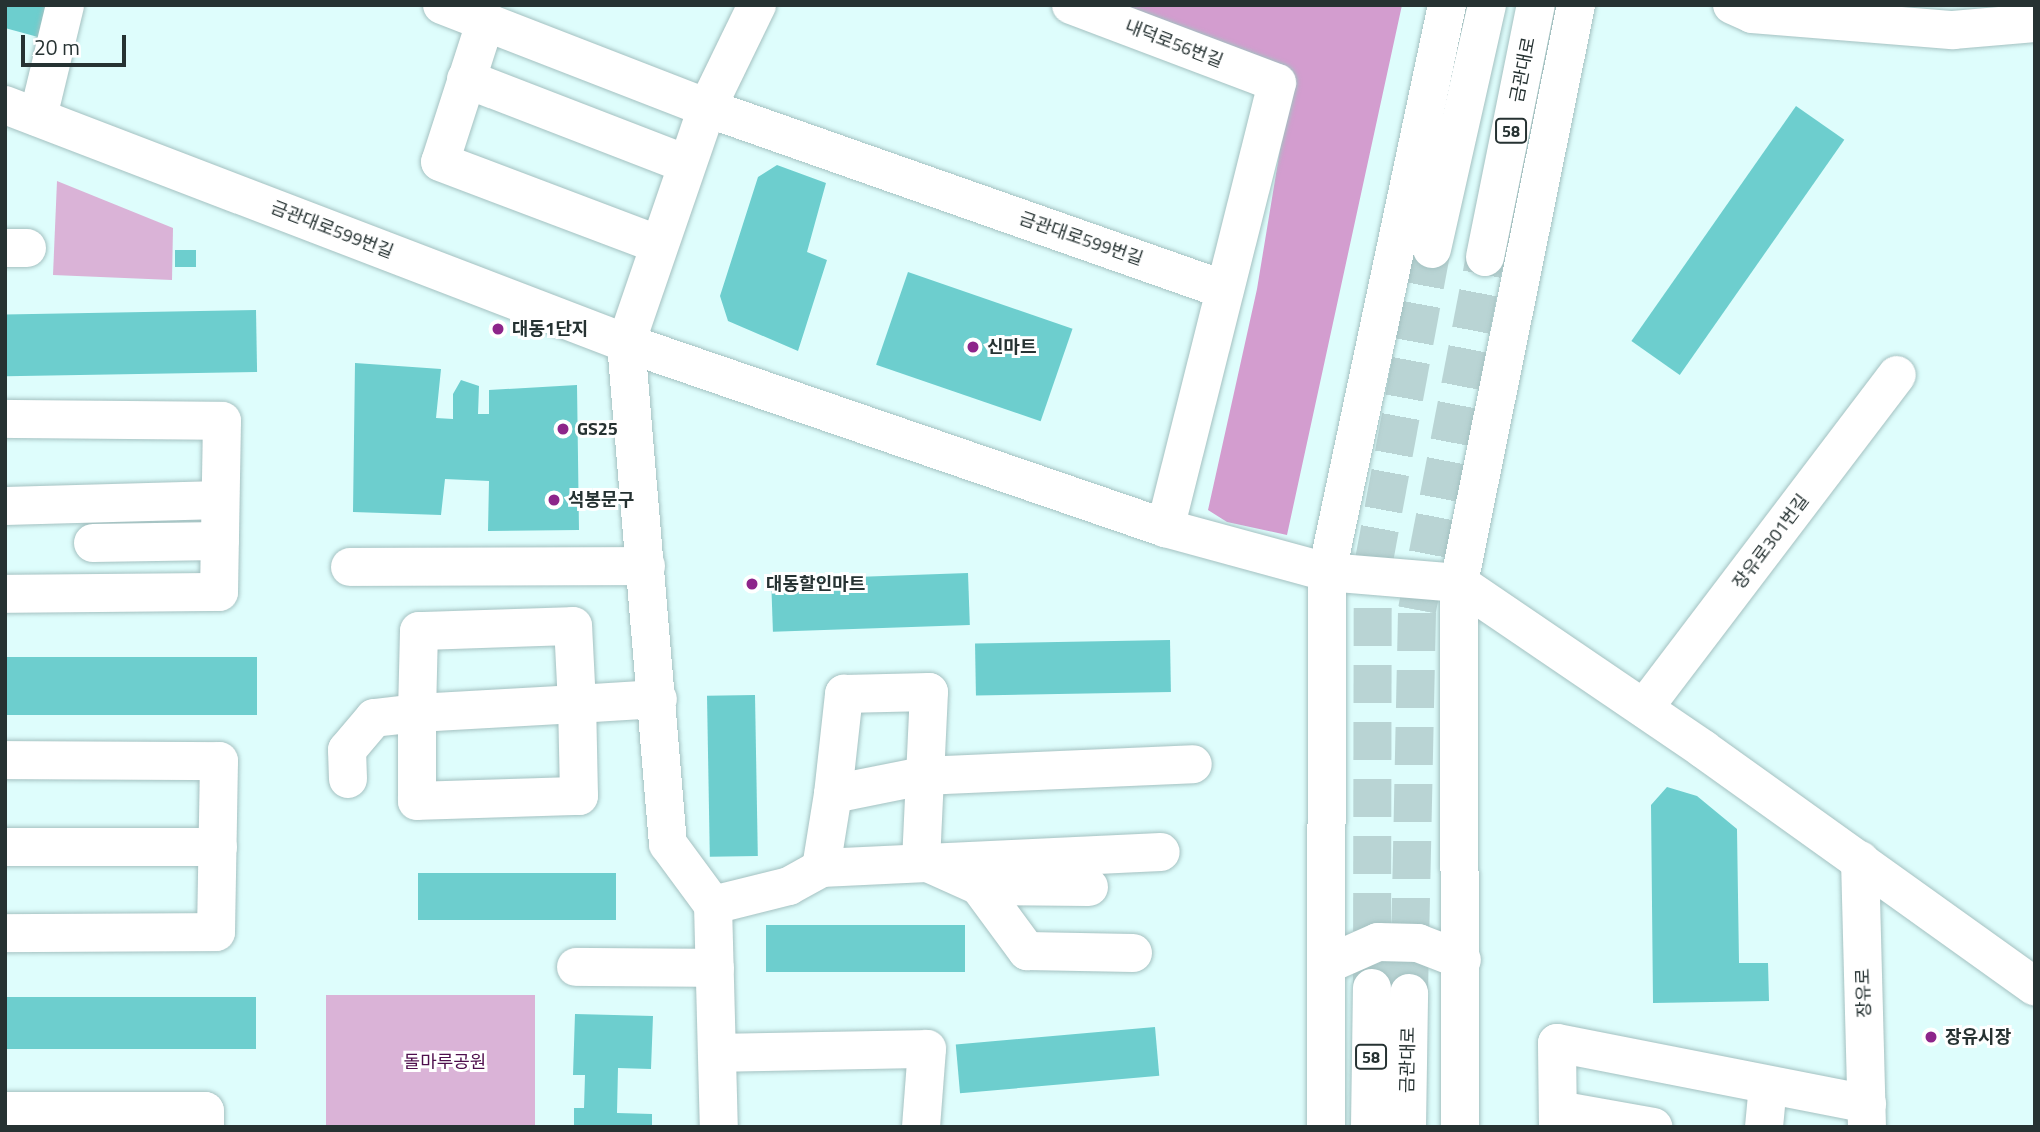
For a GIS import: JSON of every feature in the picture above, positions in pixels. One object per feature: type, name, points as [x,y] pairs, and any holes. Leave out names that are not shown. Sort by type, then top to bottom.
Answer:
[{"type":"main road","name":"금관대로599번길","points":[[65,5],[22,111],[626,343],[1165,528],[1327,572],[1459,583]]},
{"type":"main road","name":"금관대로599번길","points":[[442,5],[707,108],[1222,289]]},
{"type":"main road","points":[[719,1127],[713,905],[668,844],[626,343],[707,108],[757,5]]},
{"type":"main road","name":"내덕로56번길","points":[[1071,5],[1277,83],[1222,289]]},
{"type":"main road","points":[[1326,1127],[1327,572],[1447,5]]},
{"type":"main road","points":[[1432,249],[1487,5]]},
{"type":"main road","name":"금관대로","points":[[1485,257],[1536,5]]},
{"type":"main road","points":[[1460,1127],[1462,960],[1459,583],[1576,5]]},
{"type":"main road","points":[[1732,5],[1752,14],[1953,30],[2035,23]]},
{"type":"main road","points":[[486,20],[440,162],[657,244]]},
{"type":"main road","points":[[466,79],[684,163]]},
{"type":"main road","points":[[1165,528],[1222,289]]},
{"type":"main road","name":"장유로301번길","points":[[1644,708],[1897,375]]},
{"type":"main road","points":[[5,419],[222,421],[219,592],[5,594]]},
{"type":"main road","points":[[5,506],[220,500]]},
{"type":"main road","points":[[93,543],[220,541]]},
{"type":"main road","points":[[350,567],[646,566]]},
{"type":"main road","points":[[1459,583],[1644,708],[2035,987]]},
{"type":"main road","points":[[573,626],[579,796],[417,801],[416,713],[419,631],[573,626]]},
{"type":"main road","points":[[821,868],[833,794],[844,694],[929,692],[922,776],[921,860]]},
{"type":"main road","points":[[348,779],[347,750],[374,718],[416,713],[657,699]]},
{"type":"main road","points":[[5,760],[219,761],[216,932],[5,933]]},
{"type":"main road","points":[[833,794],[922,776],[1193,765]]},
{"type":"main road","points":[[5,847],[218,847]]},
{"type":"main road","points":[[713,905],[789,886],[821,868],[921,860],[1161,852]]},
{"type":"main road","points":[[921,860],[979,886],[1089,887]]},
{"type":"main road","name":"장유로","points":[[1860,860],[1867,1116]]},
{"type":"main road","points":[[979,886],[1027,951],[1133,953]]},
{"type":"main road","points":[[1326,965],[1378,942],[1418,943],[1462,960]]},
{"type":"main road","points":[[576,967],[715,968]]},
{"type":"main road","name":"금관대로","points":[[1370,1127],[1372,988]]},
{"type":"main road","name":"금관대로","points":[[1407,1127],[1409,993]]},
{"type":"main road","points":[[1653,1127],[1558,1119],[1557,1043],[1768,1085],[1867,1116]]},
{"type":"main road","points":[[718,1053],[927,1049],[921,1127]]},
{"type":"main road","points":[[1763,1127],[1768,1085]]},
{"type":"main road","points":[[5,1111],[205,1111],[205,1127]]},
{"type":"green space","points":[[57,181],[173,228],[172,280],[53,275]]},
{"type":"green space","name":"돌마루공원","points":[[326,995],[535,995],[535,1127],[326,1127]]},
{"type":"shaded area","points":[[1116,5],[1402,5],[1287,535],[1227,522],[1208,510],[1257,289],[1293,71]]},
{"type":"building","points":[[5,5],[47,5],[38,37],[5,28]]},
{"type":"building","points":[[1796,106],[1844,140],[1680,375],[1631,341]]},
{"type":"building","points":[[777,165],[826,183],[807,252],[827,260],[798,351],[728,321],[720,296],[758,177]]},
{"type":"building","points":[[175,250],[196,250],[196,267],[175,267]]},
{"type":"building","name":"신마트","points":[[908,272],[1073,329],[1041,421],[876,365]]},
{"type":"building","points":[[256,310],[257,372],[6,376],[5,314]]},
{"type":"building","points":[[355,363],[441,369],[436,418],[453,419],[453,394],[461,380],[479,386],[478,414],[489,414],[489,390],[577,385],[579,530],[488,531],[489,481],[445,479],[441,515],[353,512]]},
{"type":"building","points":[[968,573],[970,625],[773,632],[771,580]]},
{"type":"building","points":[[1170,640],[1171,692],[976,695],[975,643]]},
{"type":"building","points":[[5,657],[257,657],[257,715],[5,715]]},
{"type":"building","points":[[755,695],[758,856],[710,857],[707,696]]},
{"type":"building","points":[[1667,787],[1697,796],[1737,829],[1739,963],[1768,963],[1769,1001],[1653,1003],[1651,805]]},
{"type":"building","points":[[418,873],[616,873],[616,920],[418,920]]},
{"type":"building","points":[[766,925],[965,925],[965,972],[766,972]]},
{"type":"building","points":[[5,997],[256,997],[256,1049],[5,1049]]},
{"type":"building","points":[[575,1014],[653,1016],[651,1069],[618,1068],[617,1113],[652,1114],[652,1127],[574,1127],[574,1108],[584,1108],[585,1075],[573,1075]]},
{"type":"building","points":[[1155,1027],[1159,1076],[960,1093],[956,1044]]},
{"type":"tunnel","points":[[1372,988],[1373,566],[1432,249]]},
{"type":"tunnel","points":[[1409,993],[1417,610],[1485,257]]},
{"type":"place","name":"대동1단지","points":[[498,329]]},
{"type":"place","name":"신마트","points":[[973,347]]},
{"type":"place","name":"GS25","points":[[563,429]]},
{"type":"place","name":"석봉문구","points":[[554,500]]},
{"type":"place","name":"대동할인마트","points":[[752,584]]},
{"type":"place","name":"장유시장","points":[[1931,1037]]}]
